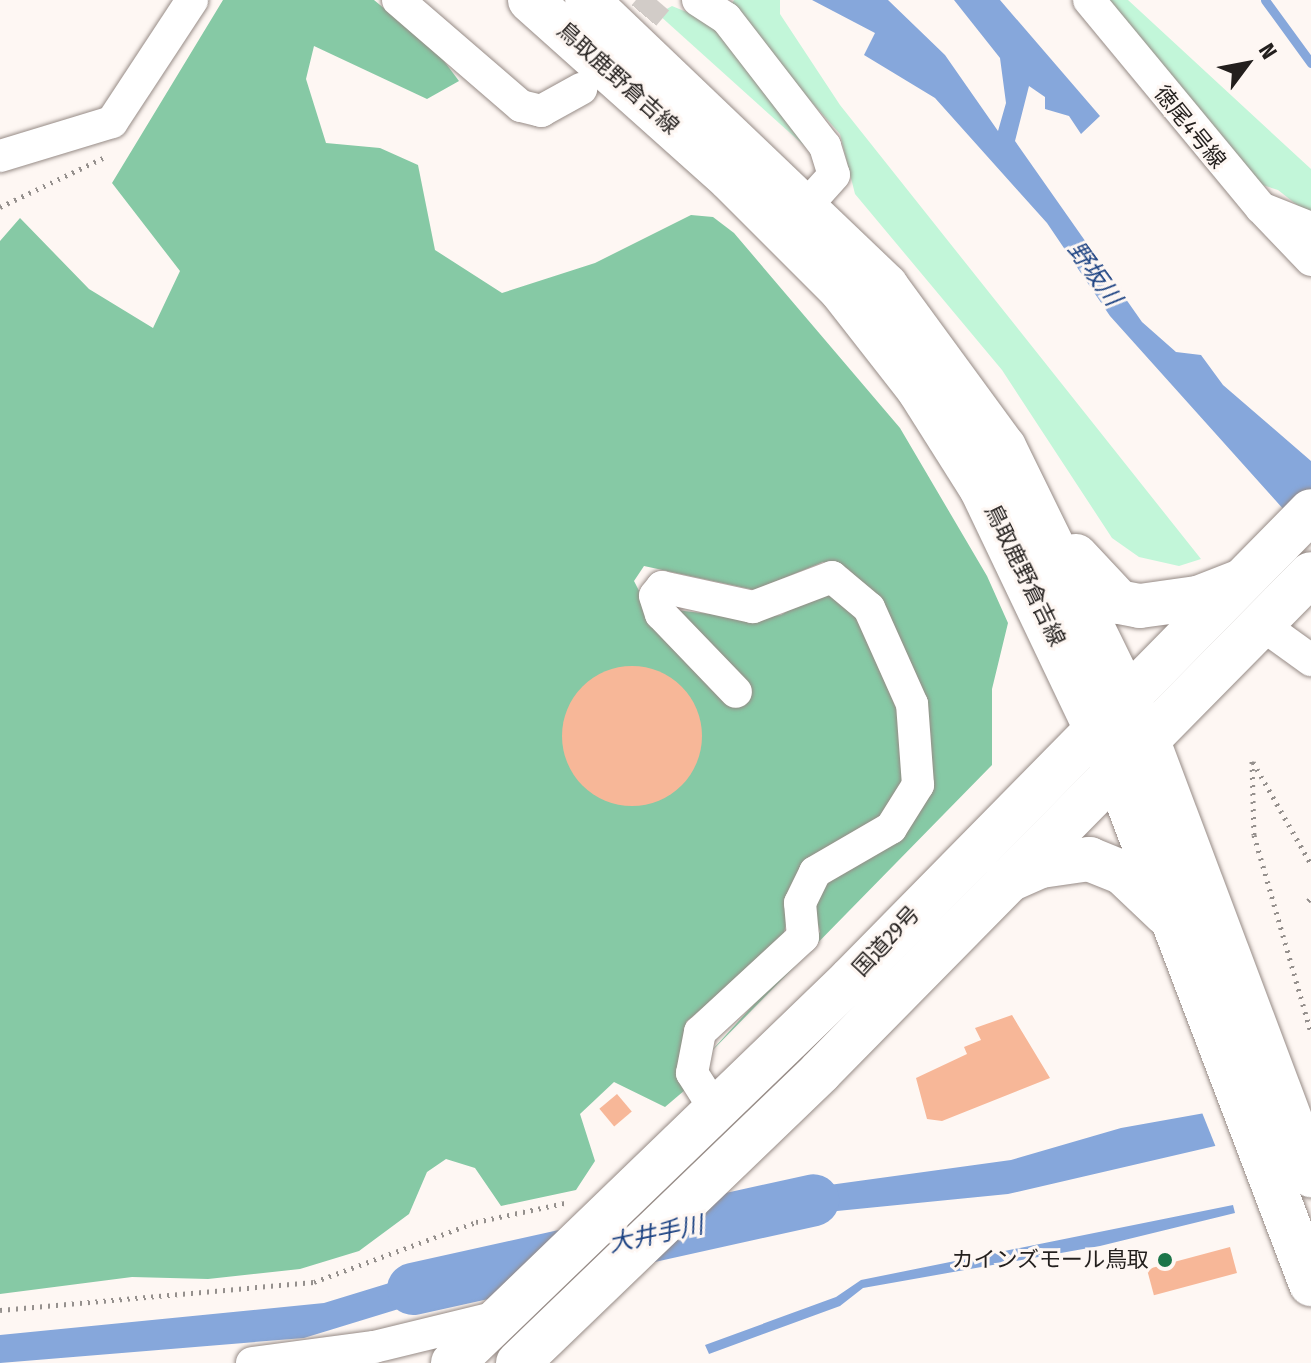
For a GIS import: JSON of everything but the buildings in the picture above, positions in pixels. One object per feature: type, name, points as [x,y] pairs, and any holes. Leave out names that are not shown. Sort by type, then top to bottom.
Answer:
[{"type":"main road","name":"鳥取鹿野倉吉線","points":[[530,0],[581,11],[808,204],[937,348],[1042,514],[1148,741],[1257,1087]]},
{"type":"main road","name":"鳥取鹿野倉吉線","points":[[581,11],[878,335],[998,517],[1116,771],[1176,924],[1293,1164],[1311,1284]]},
{"type":"main road","name":"国道29号","points":[[453,1363],[513,1305],[596,1206],[716,1111],[1311,511]]},
{"type":"main road","points":[[1042,514],[1119,602],[1169,605],[1244,577]]},
{"type":"main road","name":"国道29号","points":[[518,1363],[696,1193],[1311,574]]},
{"type":"main road","points":[[1007,881],[1068,859],[1104,862],[1176,924]]},
{"type":"street","points":[[0,156],[112,122],[192,0]]},
{"type":"street","points":[[398,0],[521,106],[541,111],[581,89]]},
{"type":"street","name":"徳尾4号線","points":[[1089,0],[1261,208],[1311,228]]},
{"type":"street","points":[[702,1],[726,18],[825,146],[834,175],[808,204]]},
{"type":"street","points":[[1261,208],[1311,260]]},
{"type":"street","points":[[716,1111],[692,1073],[700,1032],[803,937],[800,903],[815,872],[891,828],[918,785],[912,704],[869,608],[832,577],[753,607],[662,587],[655,596],[661,614],[736,692]]},
{"type":"street","points":[[1271,614],[1311,660]]},
{"type":"street","points":[[252,1363],[374,1347],[513,1305]]},
{"type":"path","points":[[1311,864],[1252,761],[1247,791],[1254,835],[1311,1032]]},
{"type":"path","points":[[0,1310],[314,1282],[476,1222],[596,1206]]},
{"type":"green space","points":[[223,0],[374,0],[438,53],[459,81],[427,99],[314,46],[306,79],[326,143],[380,148],[418,165],[435,250],[502,293],[595,263],[691,215],[713,217],[734,233],[900,428],[987,576],[1008,623],[992,689],[992,765],[704,1059],[820,932],[811,897],[817,883],[882,848],[918,807],[932,771],[930,729],[874,594],[848,569],[823,562],[755,590],[644,566],[634,581],[658,628],[736,700],[743,692],[667,609],[754,619],[781,615],[818,593],[848,596],[908,736],[909,766],[889,814],[798,874],[782,941],[686,1022],[685,1090],[665,1107],[614,1082],[580,1114],[595,1161],[576,1190],[501,1206],[475,1168],[446,1159],[427,1172],[409,1214],[359,1251],[300,1269],[208,1279],[132,1277],[0,1294],[0,241],[20,218],[89,289],[153,328],[180,271],[112,183]]},
{"type":"green space","points":[[734,0],[780,0],[780,14],[840,105],[1201,559],[1179,566],[1139,557],[1112,538],[1002,370],[855,194],[840,134],[729,9]]},
{"type":"green space","points":[[1098,0],[1128,0],[1311,169],[1311,216],[1278,190],[1247,180]]},
{"type":"green space","points":[[672,6],[718,25],[809,150],[658,14]]},
{"type":"water","name":"野坂川","points":[[812,0],[888,0],[945,55],[998,131],[1006,103],[1000,58],[954,0],[1000,0],[1100,116],[1081,134],[1069,116],[1045,109],[1045,97],[1029,86],[1015,141],[1142,322],[1176,352],[1201,355],[1223,385],[1311,461],[1311,540],[1110,316],[1047,223],[935,98],[864,55],[875,33]]},
{"type":"water","points":[[1311,1094],[1311,1141],[1215,1146],[1008,1194],[827,1212],[739,1230],[749,1196],[1011,1160],[1121,1128]]},
{"type":"water","points":[[1233,1205],[1235,1213],[1100,1246],[863,1288],[840,1306],[709,1354],[705,1345],[836,1297],[861,1280]]},
{"type":"water","points":[[484,1254],[477,1285],[304,1338],[0,1363],[0,1335],[324,1303]]},
{"type":"pier","points":[[1311,1091],[1311,1145],[1217,1150],[1201,1110]]},
{"type":"waterway","points":[[1265,0],[1311,63]]},
{"type":"waterway","name":"大井手川","points":[[413,1289],[813,1200]]},
{"type":"tunnel","points":[[613,52],[657,0]]},
{"type":"place","name":"カインズモール鳥取","points":[[1165,1260]]}]
